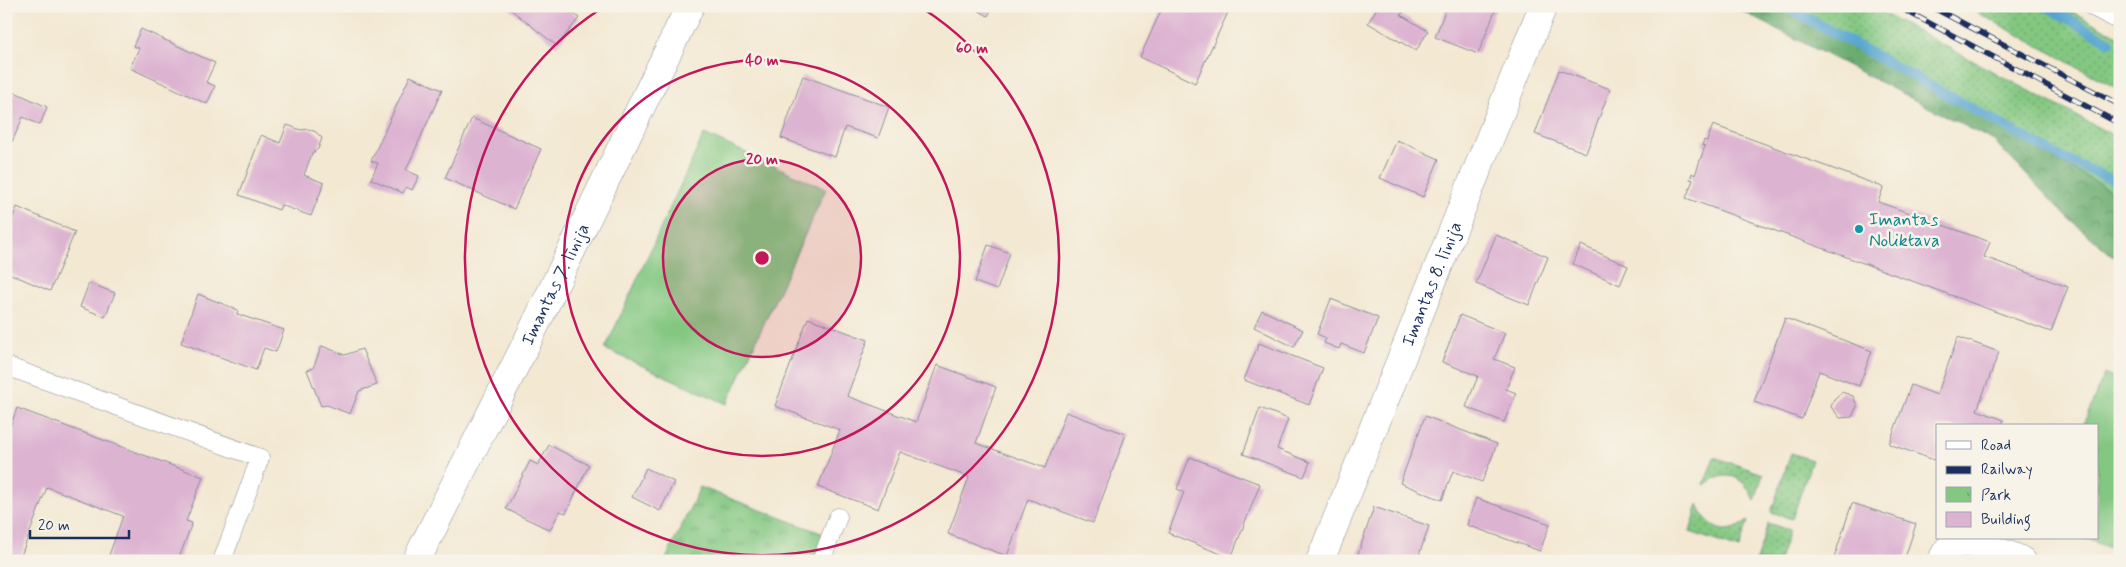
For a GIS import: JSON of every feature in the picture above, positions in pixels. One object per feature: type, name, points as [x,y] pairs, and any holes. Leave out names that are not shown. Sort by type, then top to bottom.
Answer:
[{"type":"street","name":"Imantas 7. līnija","points":[[416,561],[532,334],[690,6]]},
{"type":"street","name":"Imantas 8. līnija","points":[[1320,561],[1543,6]]},
{"type":"street","points":[[1942,561],[1945,552],[1954,544],[1970,542],[2022,561]]},
{"type":"lane","points":[[2091,6],[2120,21]]},
{"type":"lane","points":[[6,366],[260,458],[222,561]]},
{"type":"lane","points":[[821,561],[838,517]]},
{"type":"green space","points":[[1732,6],[1783,6],[2120,196],[2120,262],[2068,218],[1994,141]]},
{"type":"green space","points":[[1783,6],[1870,6],[2120,139],[2120,197]]},
{"type":"green space","points":[[1965,6],[2061,6],[2120,37],[2120,90]]},
{"type":"green space","points":[[704,134],[826,189],[727,404],[605,349]]},
{"type":"green space","points":[[2104,374],[2120,381],[2120,552],[2089,540],[2098,540],[2098,424],[2084,424]]},
{"type":"green space","points":[[1791,453],[1812,460],[1792,519],[1771,512]]},
{"type":"green space","points":[[1714,457],[1763,474],[1755,501],[1740,480],[1734,477],[1721,477],[1704,485]]},
{"type":"green space","points":[[700,487],[824,534],[815,561],[665,561]]},
{"type":"green space","points":[[1698,504],[1707,520],[1718,529],[1732,529],[1748,521],[1739,549],[1690,532]]},
{"type":"green space","points":[[1768,523],[1789,530],[1779,561],[1756,561]]},
{"type":"building","points":[[506,6],[565,6],[579,18],[557,46]]},
{"type":"building","points":[[971,6],[993,6],[988,16]]},
{"type":"building","points":[[1163,6],[1231,6],[1195,83],[1140,57]]},
{"type":"building","points":[[1378,6],[1407,6],[1401,15],[1428,31],[1416,51],[1368,23]]},
{"type":"building","points":[[1447,6],[1497,6],[1478,54],[1435,37]]},
{"type":"building","points":[[141,29],[215,63],[206,82],[215,86],[207,104],[130,68],[139,48],[133,46]]},
{"type":"building","points":[[1559,70],[1610,89],[1586,153],[1535,134]]},
{"type":"building","points":[[410,76],[442,90],[406,170],[419,176],[412,190],[406,187],[403,193],[371,179],[378,163],[371,161]]},
{"type":"building","points":[[803,76],[889,107],[878,138],[845,127],[835,157],[781,138]]},
{"type":"building","points":[[6,88],[47,107],[40,125],[23,117],[12,142],[6,139]]},
{"type":"building","points":[[472,118],[541,149],[514,209],[445,178]]},
{"type":"building","points":[[287,125],[301,130],[308,129],[316,132],[322,138],[318,149],[312,153],[304,175],[324,183],[311,216],[281,205],[279,210],[239,195],[261,135],[280,143]]},
{"type":"building","name":"Imantas Noliktava","points":[[1713,125],[1880,186],[1883,188],[1878,202],[1990,242],[1984,257],[2068,287],[2051,332],[1686,198],[1693,180],[1690,179],[1692,173],[1695,175],[1705,146],[1702,145],[1704,140],[1707,141]]},
{"type":"building","points":[[1397,140],[1439,159],[1423,197],[1380,178]]},
{"type":"building","points":[[17,207],[75,232],[50,291],[6,272],[6,233]]},
{"type":"building","points":[[1496,235],[1548,257],[1529,305],[1476,284]]},
{"type":"building","points":[[988,245],[1010,253],[997,290],[975,282]]},
{"type":"building","points":[[1581,245],[1628,266],[1620,285],[1573,264]]},
{"type":"building","points":[[89,283],[115,293],[105,317],[80,307]]},
{"type":"building","points":[[198,294],[238,310],[237,314],[284,330],[276,352],[264,348],[256,370],[181,343]]},
{"type":"building","points":[[1331,299],[1378,318],[1364,353],[1341,344],[1339,349],[1324,343],[1326,338],[1317,334]]},
{"type":"building","points":[[1262,310],[1303,330],[1294,347],[1254,327]]},
{"type":"building","points":[[1460,315],[1505,333],[1494,359],[1515,367],[1506,389],[1516,393],[1504,422],[1466,407],[1478,376],[1442,362]]},
{"type":"building","points":[[808,318],[868,340],[847,396],[916,422],[937,365],[996,387],[976,443],[1045,468],[1066,412],[1126,434],[1093,523],[1028,499],[1007,556],[948,534],[969,477],[900,452],[878,509],[818,487],[840,430],[775,406]]},
{"type":"building","points":[[1785,318],[1872,351],[1859,386],[1819,371],[1802,419],[1754,402]]},
{"type":"building","points":[[1958,337],[1999,352],[1977,410],[2004,420],[2002,424],[1936,424],[1936,461],[1889,444],[1911,385],[1937,395]]},
{"type":"building","points":[[1259,343],[1323,368],[1309,405],[1244,380]]},
{"type":"building","points":[[322,346],[345,355],[362,349],[377,385],[359,391],[350,414],[327,405],[321,406],[307,370],[313,368]]},
{"type":"building","points":[[1842,392],[1853,396],[1857,406],[1852,417],[1840,418],[1831,407],[1834,399]]},
{"type":"building","points":[[17,408],[203,477],[186,521],[192,523],[178,561],[107,561],[123,516],[47,487],[19,561],[6,561],[6,438]]},
{"type":"building","points":[[1260,408],[1288,419],[1277,449],[1310,462],[1304,477],[1243,454]]},
{"type":"building","points":[[1425,416],[1497,444],[1482,482],[1453,471],[1442,500],[1400,483]]},
{"type":"building","points":[[549,445],[589,465],[566,513],[560,511],[550,530],[506,509],[530,461],[538,465]]},
{"type":"building","points":[[1190,457],[1260,484],[1231,558],[1168,533],[1184,492],[1177,489]]},
{"type":"building","points":[[646,468],[674,482],[660,511],[632,497]]},
{"type":"building","points":[[1476,498],[1550,524],[1540,551],[1467,525]]},
{"type":"building","points":[[1852,503],[1916,524],[1904,561],[1833,561]]},
{"type":"building","points":[[1374,507],[1429,526],[1417,561],[1366,561],[1357,557]]},
{"type":"waterway","points":[[1785,6],[2064,159],[2120,183]]},
{"type":"waterway","points":[[2045,6],[2110,42]]},
{"type":"railway","points":[[1897,6],[2120,124]]},
{"type":"railway","points":[[1930,6],[2120,105]]},
{"type":"place","name":"Imantas Noliktava","points":[[1859,229]]}]
